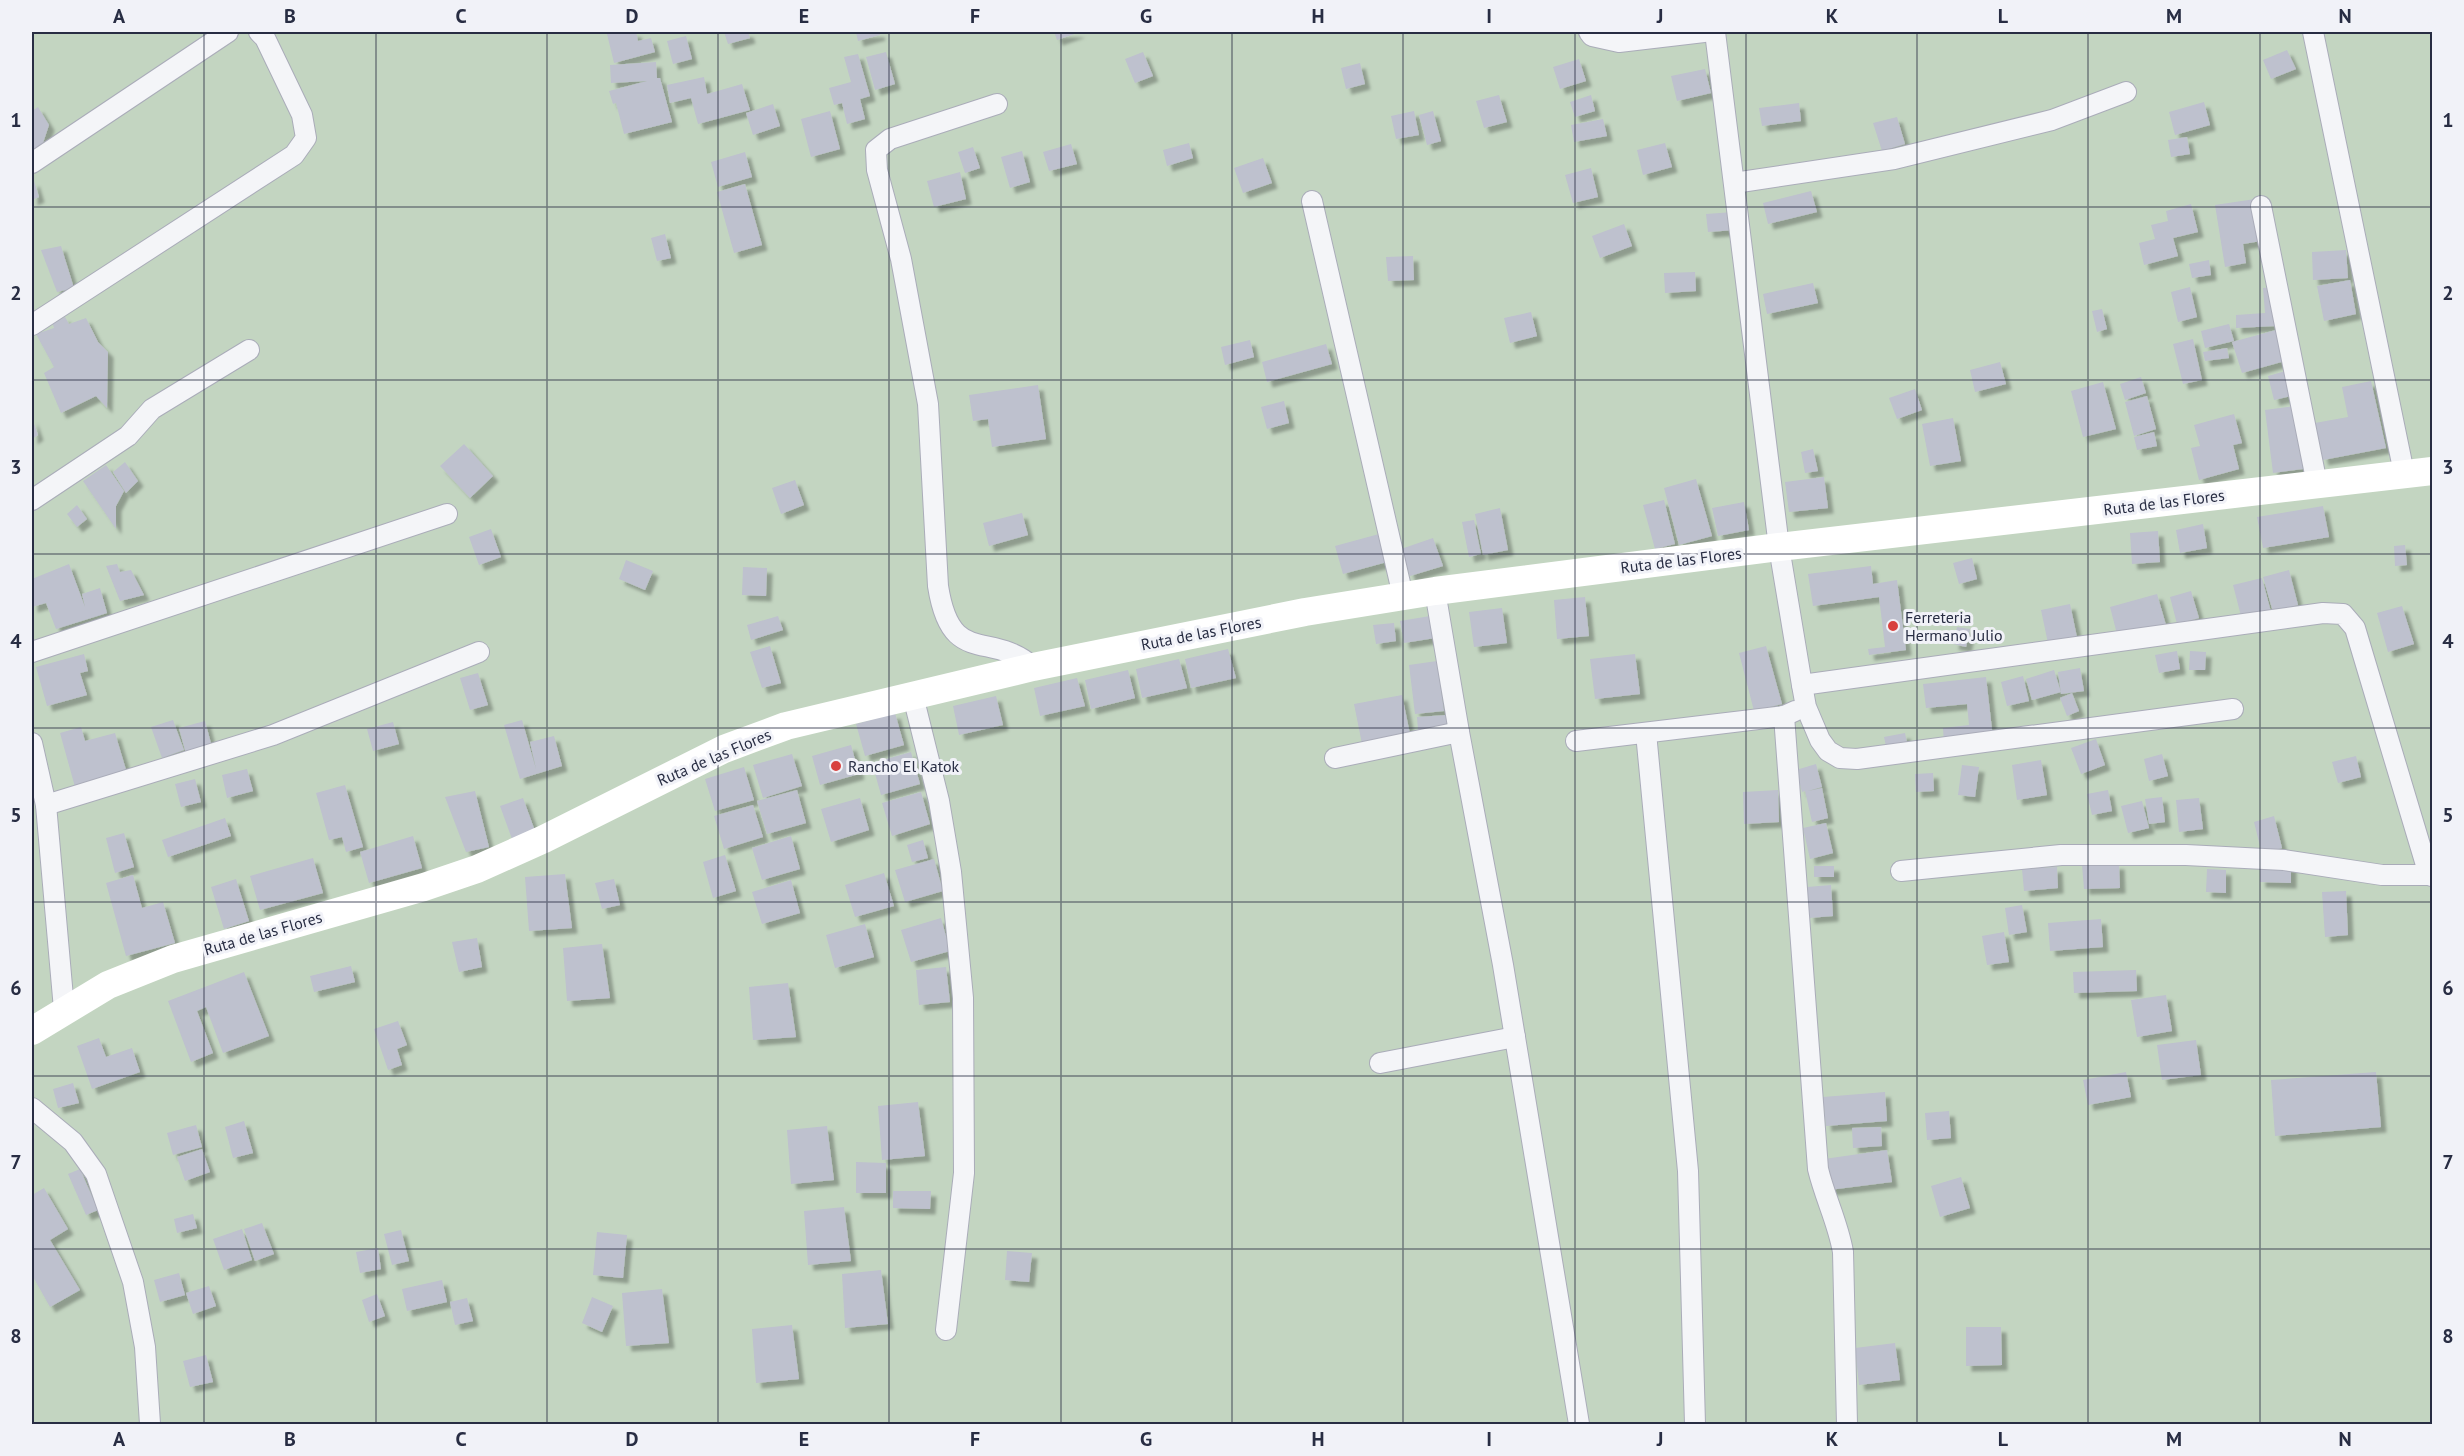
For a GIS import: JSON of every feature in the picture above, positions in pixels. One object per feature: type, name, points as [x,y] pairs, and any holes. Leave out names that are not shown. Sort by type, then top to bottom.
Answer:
[{"type":"main road","name":"Ruta de las Flores","points":[[32,1031],[64,1009],[108,985],[173,959],[424,887],[477,869],[544,839],[724,749],[786,726],[1034,667],[1305,612],[1435,591],[1779,547],[2433,471]]},
{"type":"street","points":[[32,163],[228,32]]},
{"type":"street","points":[[32,325],[294,155],[306,138],[302,115],[265,38],[259,32]]},
{"type":"street","points":[[1589,32],[1592,36],[1619,42],[1704,32]]},
{"type":"street","points":[[1715,32],[1779,547],[1806,707],[1820,740],[1828,751],[1840,758],[1857,759],[2233,709]]},
{"type":"street","points":[[2313,32],[2404,473]]},
{"type":"street","points":[[1734,183],[1894,159],[2052,120],[2126,92]]},
{"type":"street","points":[[997,104],[890,139],[876,150],[877,170],[901,259],[928,404],[938,586],[942,609],[952,628],[967,642],[1007,652],[1023,658],[1034,667]]},
{"type":"street","points":[[1312,201],[1403,596]]},
{"type":"street","points":[[2261,206],[2317,483]]},
{"type":"street","points":[[32,500],[128,436],[152,409],[249,350]]},
{"type":"street","points":[[32,652],[447,514]]},
{"type":"street","points":[[1435,591],[1515,1037],[1579,1425]]},
{"type":"street","points":[[1802,685],[2323,613],[2343,614],[2355,628],[2431,875],[2382,875],[2284,860],[2186,855],[2061,855],[1901,871]]},
{"type":"street","points":[[46,805],[273,735],[479,652]]},
{"type":"street","points":[[913,696],[939,801],[951,872],[963,998],[964,1173],[946,1330]]},
{"type":"street","points":[[1576,741],[1784,716],[1806,707]]},
{"type":"street","points":[[1784,716],[1818,1169],[1826,1201],[1838,1227],[1843,1252],[1847,1425]]},
{"type":"street","points":[[1335,758],[1459,732]]},
{"type":"street","points":[[1646,733],[1688,1171],[1695,1425]]},
{"type":"street","points":[[32,743],[46,805],[64,1009]]},
{"type":"street","points":[[1380,1062],[1515,1037]]},
{"type":"street","points":[[32,1108],[73,1142],[96,1174],[133,1282],[145,1347],[150,1425]]},
{"type":"green space","points":[[32,32],[2432,32],[2432,1424],[32,1424]]},
{"type":"building","points":[[636,32],[638,41],[651,38],[655,52],[614,63],[607,34]]},
{"type":"building","points":[[724,32],[748,32],[750,38],[728,44]]},
{"type":"building","points":[[856,32],[879,32],[880,35],[858,41]]},
{"type":"building","points":[[1054,32],[1080,32],[1057,40]]},
{"type":"building","points":[[686,36],[692,59],[673,64],[667,41]]},
{"type":"building","points":[[2287,50],[2296,69],[2271,79],[2263,60]]},
{"type":"building","points":[[886,52],[895,84],[875,90],[866,57]]},
{"type":"building","points":[[1143,52],[1153,76],[1135,83],[1125,59]]},
{"type":"building","points":[[858,54],[870,96],[860,99],[865,119],[847,124],[842,103],[834,105],[829,88],[851,82],[844,57]]},
{"type":"building","points":[[1579,59],[1586,81],[1560,89],[1553,67]]},
{"type":"building","points":[[656,62],[657,78],[660,78],[672,122],[624,134],[616,103],[613,104],[609,91],[647,81],[611,83],[610,65]]},
{"type":"building","points":[[1360,63],[1365,84],[1346,89],[1341,68]]},
{"type":"building","points":[[1705,69],[1711,93],[1677,101],[1671,76]]},
{"type":"building","points":[[704,77],[707,94],[742,84],[750,110],[698,124],[691,98],[670,103],[667,85]]},
{"type":"building","points":[[1499,95],[1507,122],[1484,128],[1476,101]]},
{"type":"building","points":[[1591,95],[1595,111],[1575,117],[1570,102]]},
{"type":"building","points":[[2204,102],[2210,125],[2175,135],[2169,112]]},
{"type":"building","points":[[1799,103],[1801,121],[1762,126],[1759,108]]},
{"type":"building","points":[[773,104],[780,126],[753,135],[746,113]]},
{"type":"building","points":[[38,107],[49,125],[42,146],[32,151],[32,111]]},
{"type":"building","points":[[830,111],[840,149],[811,157],[801,119]]},
{"type":"building","points":[[1414,111],[1419,135],[1396,139],[1391,116]]},
{"type":"building","points":[[1433,111],[1441,141],[1427,145],[1419,115]]},
{"type":"building","points":[[1897,117],[1905,144],[1882,151],[1873,123]]},
{"type":"building","points":[[1603,119],[1607,136],[1574,142],[1571,125]]},
{"type":"building","points":[[2187,137],[2190,154],[2171,157],[2168,140]]},
{"type":"building","points":[[1189,143],[1193,158],[1167,166],[1163,150]]},
{"type":"building","points":[[1665,143],[1672,167],[1643,175],[1637,150]]},
{"type":"building","points":[[1071,144],[1077,164],[1049,171],[1043,152]]},
{"type":"building","points":[[973,147],[980,168],[965,173],[958,152]]},
{"type":"building","points":[[1022,151],[1030,182],[1010,188],[1001,157]]},
{"type":"building","points":[[745,152],[752,177],[718,187],[711,162]]},
{"type":"building","points":[[1263,158],[1272,183],[1243,193],[1234,168]]},
{"type":"building","points":[[1591,168],[1598,197],[1573,203],[1565,175]]},
{"type":"building","points":[[960,172],[966,199],[934,207],[927,181]]},
{"type":"building","points":[[34,181],[39,197],[32,200],[32,182]]},
{"type":"building","points":[[745,184],[762,245],[734,253],[717,192]]},
{"type":"building","points":[[1811,191],[1817,212],[1768,224],[1763,203]]},
{"type":"building","points":[[2255,199],[2261,241],[2243,244],[2246,263],[2225,267],[2215,205]]},
{"type":"building","points":[[2191,204],[2198,232],[2173,238],[2178,256],[2144,265],[2139,243],[2155,239],[2151,225],[2168,221],[2166,211]]},
{"type":"building","points":[[1733,212],[1735,230],[1708,232],[1706,214]]},
{"type":"building","points":[[1624,224],[1632,246],[1600,258],[1592,236]]},
{"type":"building","points":[[665,234],[671,258],[657,261],[651,238]]},
{"type":"building","points":[[61,246],[74,288],[57,292],[41,250]]},
{"type":"building","points":[[2346,250],[2348,278],[2313,280],[2312,252]]},
{"type":"building","points":[[1413,256],[1414,280],[1388,281],[1386,257]]},
{"type":"building","points":[[2209,260],[2211,275],[2192,278],[2189,264]]},
{"type":"building","points":[[1695,272],[1696,291],[1665,293],[1664,273]]},
{"type":"building","points":[[2350,280],[2356,314],[2324,321],[2317,286]]},
{"type":"building","points":[[1813,283],[1818,303],[1767,314],[1763,294]]},
{"type":"building","points":[[2190,287],[2197,317],[2178,322],[2171,292]]},
{"type":"building","points":[[2273,287],[2276,326],[2236,328],[2236,315],[2265,313],[2263,288]]},
{"type":"building","points":[[2102,309],[2107,329],[2097,332],[2092,311]]},
{"type":"building","points":[[1531,312],[1537,336],[1510,343],[1504,318]]},
{"type":"building","points":[[65,317],[69,324],[86,318],[98,342],[108,352],[107,408],[96,396],[61,413],[44,373],[54,367],[36,334],[54,328],[52,321]]},
{"type":"building","points":[[2229,324],[2234,341],[2205,348],[2201,331]]},
{"type":"building","points":[[2276,330],[2285,361],[2242,373],[2232,342]]},
{"type":"building","points":[[2193,339],[2202,380],[2183,384],[2173,344]]},
{"type":"building","points":[[1250,340],[1254,357],[1225,365],[1221,347]]},
{"type":"building","points":[[1326,344],[1332,364],[1267,382],[1262,362]]},
{"type":"building","points":[[2227,348],[2229,358],[2205,361],[2203,352]]},
{"type":"building","points":[[2000,362],[2006,384],[1975,392],[1970,370]]},
{"type":"building","points":[[2289,370],[2295,395],[2274,400],[2268,376]]},
{"type":"building","points":[[2141,377],[2146,393],[2125,400],[2120,384]]},
{"type":"building","points":[[2371,381],[2386,448],[2323,460],[2315,423],[2348,417],[2342,387]]},
{"type":"building","points":[[2103,382],[2116,429],[2083,437],[2071,391]]},
{"type":"building","points":[[1038,385],[1046,439],[992,447],[988,419],[973,421],[969,395]]},
{"type":"building","points":[[1915,389],[1922,410],[1897,419],[1889,398]]},
{"type":"building","points":[[2147,396],[2156,429],[2134,436],[2125,402]]},
{"type":"building","points":[[1284,401],[1289,423],[1267,429],[1261,407]]},
{"type":"building","points":[[2295,406],[2303,469],[2273,473],[2265,410]]},
{"type":"building","points":[[2234,414],[2242,443],[2233,445],[2239,469],[2199,480],[2191,448],[2200,446],[2194,425]]},
{"type":"building","points":[[32,418],[38,435],[32,439]]},
{"type":"building","points":[[1953,418],[1961,461],[1930,466],[1922,424]]},
{"type":"building","points":[[2154,432],[2157,446],[2137,450],[2134,437]]},
{"type":"building","points":[[464,444],[493,476],[470,498],[440,466]]},
{"type":"building","points":[[1813,449],[1818,471],[1805,473],[1801,452]]},
{"type":"building","points":[[125,462],[138,481],[126,493],[113,472]]},
{"type":"building","points":[[106,465],[124,491],[116,506],[116,529],[83,481]]},
{"type":"building","points":[[1824,477],[1828,508],[1789,512],[1785,482]]},
{"type":"building","points":[[1696,479],[1712,536],[1679,545],[1664,488]]},
{"type":"building","points":[[795,480],[804,505],[781,514],[772,488]]},
{"type":"building","points":[[1664,500],[1675,544],[1655,549],[1643,505]]},
{"type":"building","points":[[1744,502],[1749,530],[1718,536],[1712,508]]},
{"type":"building","points":[[77,505],[87,519],[77,527],[67,514]]},
{"type":"building","points":[[2323,506],[2329,537],[2263,548],[2257,517]]},
{"type":"building","points":[[1500,508],[1508,550],[1483,555],[1475,514]]},
{"type":"building","points":[[1022,513],[1028,535],[989,546],[983,523]]},
{"type":"building","points":[[1474,520],[1481,554],[1469,557],[1462,522]]},
{"type":"building","points":[[2203,524],[2207,548],[2180,553],[2176,530]]},
{"type":"building","points":[[491,529],[501,557],[479,565],[469,537]]},
{"type":"building","points":[[2158,531],[2160,562],[2132,564],[2130,533]]},
{"type":"building","points":[[1379,534],[1387,562],[1343,574],[1335,546]]},
{"type":"building","points":[[1433,538],[1443,566],[1410,576],[1401,549]]},
{"type":"building","points":[[2405,545],[2407,565],[2395,566],[2394,546]]},
{"type":"building","points":[[1972,558],[1977,579],[1959,584],[1953,563]]},
{"type":"building","points":[[626,560],[653,571],[645,590],[619,579]]},
{"type":"building","points":[[69,564],[85,607],[82,594],[100,588],[107,613],[56,629],[46,603],[32,607],[32,579]]},
{"type":"building","points":[[117,564],[120,572],[131,570],[144,595],[120,601],[106,566]]},
{"type":"building","name":"Ferreteria Hermano Julio","points":[[1871,566],[1873,584],[1897,580],[1906,650],[1869,655],[1868,649],[1885,647],[1879,597],[1813,606],[1808,574]]},
{"type":"building","points":[[743,567],[767,568],[766,596],[742,595]]},
{"type":"building","points":[[2289,570],[2298,605],[2273,612],[2263,577]]},
{"type":"building","points":[[2262,578],[2271,612],[2242,620],[2233,585]]},
{"type":"building","points":[[2191,591],[2199,618],[2177,624],[2170,597]]},
{"type":"building","points":[[2157,594],[2166,625],[2118,638],[2110,607]]},
{"type":"building","points":[[1585,597],[1589,636],[1557,639],[1554,600]]},
{"type":"building","points":[[2070,604],[2078,642],[2049,648],[2041,610]]},
{"type":"building","points":[[2402,606],[2414,644],[2388,652],[2377,613]]},
{"type":"building","points":[[1502,608],[1507,643],[1474,647],[1469,612]]},
{"type":"building","points":[[778,616],[783,630],[751,640],[747,625]]},
{"type":"building","points":[[1430,616],[1435,638],[1404,643],[1400,621]]},
{"type":"building","points":[[1394,623],[1396,641],[1376,644],[1373,625]]},
{"type":"building","points":[[1957,627],[1970,629],[1966,647],[1953,644]]},
{"type":"building","points":[[770,646],[781,683],[762,688],[750,652]]},
{"type":"building","points":[[1766,646],[1782,704],[1754,711],[1739,653]]},
{"type":"building","points":[[1228,649],[1236,678],[1191,688],[1185,659]]},
{"type":"building","points":[[2177,651],[2180,669],[2159,673],[2155,655]]},
{"type":"building","points":[[2190,651],[2206,652],[2205,670],[2189,670]]},
{"type":"building","points":[[84,654],[88,671],[80,673],[87,695],[47,706],[36,667]]},
{"type":"building","points":[[1635,654],[1640,694],[1595,699],[1590,659]]},
{"type":"building","points":[[1179,659],[1187,688],[1142,698],[1136,669]]},
{"type":"building","points":[[1437,661],[1444,711],[1415,714],[1409,665]]},
{"type":"building","points":[[2080,668],[2084,691],[2061,694],[2058,672]]},
{"type":"building","points":[[1128,670],[1135,698],[1091,709],[1085,680]]},
{"type":"building","points":[[2054,670],[2061,692],[2032,700],[2026,679]]},
{"type":"building","points":[[478,673],[488,705],[470,710],[460,678]]},
{"type":"building","points":[[2023,676],[2029,701],[2007,706],[2001,682]]},
{"type":"building","points":[[1986,677],[1993,738],[1944,744],[1943,728],[1969,725],[1967,704],[1926,708],[1923,684]]},
{"type":"building","points":[[1077,678],[1085,706],[1040,716],[1034,688]]},
{"type":"building","points":[[2072,693],[2079,711],[2067,716],[2060,698]]},
{"type":"building","points":[[1402,695],[1410,734],[1362,744],[1354,704]]},
{"type":"building","points":[[996,696],[1003,725],[959,735],[953,706]]},
{"type":"building","points":[[895,713],[904,745],[865,756],[856,724]]},
{"type":"building","points":[[1447,715],[1449,727],[1418,730],[1417,717]]},
{"type":"building","points":[[173,720],[184,750],[162,758],[151,727]]},
{"type":"building","points":[[522,720],[536,769],[530,742],[554,736],[562,766],[520,779],[504,725]]},
{"type":"building","points":[[205,721],[212,747],[186,754],[179,728]]},
{"type":"building","points":[[393,722],[399,744],[373,751],[367,729]]},
{"type":"building","points":[[81,727],[85,741],[115,733],[127,773],[75,787],[60,733]]},
{"type":"building","points":[[1905,733],[1908,747],[1887,751],[1884,737]]},
{"type":"building","points":[[2096,739],[2105,765],[2081,774],[2071,748]]},
{"type":"building","name":"Rancho El Katok","points":[[851,745],[859,774],[820,785],[812,756]]},
{"type":"building","points":[[911,752],[920,784],[881,795],[872,763]]},
{"type":"building","points":[[792,754],[802,786],[763,798],[753,765]]},
{"type":"building","points":[[2162,754],[2168,776],[2149,781],[2144,759]]},
{"type":"building","points":[[2356,756],[2361,777],[2338,783],[2332,762]]},
{"type":"building","points":[[2041,760],[2047,795],[2017,800],[2012,765]]},
{"type":"building","points":[[1816,764],[1822,787],[1808,791],[1822,788],[1828,818],[1812,822],[1805,791],[1802,792],[1796,770]]},
{"type":"building","points":[[1962,765],[1979,767],[1975,797],[1958,795]]},
{"type":"building","points":[[744,767],[754,800],[715,811],[705,779]]},
{"type":"building","points":[[247,769],[253,791],[227,798],[222,775]]},
{"type":"building","points":[[1933,773],[1934,791],[1916,792],[1915,774]]},
{"type":"building","points":[[195,779],[201,802],[181,807],[175,784]]},
{"type":"building","points":[[345,785],[363,847],[346,852],[342,837],[329,840],[316,793]]},
{"type":"building","points":[[797,790],[806,823],[767,834],[757,801]]},
{"type":"building","points":[[1778,790],[1779,822],[1744,824],[1743,792]]},
{"type":"building","points":[[2108,790],[2112,811],[2092,815],[2087,794]]},
{"type":"building","points":[[475,791],[489,847],[466,852],[445,797]]},
{"type":"building","points":[[921,792],[930,824],[892,836],[882,803]]},
{"type":"building","points":[[2162,797],[2165,822],[2149,824],[2145,799]]},
{"type":"building","points":[[523,798],[535,831],[512,839],[500,806]]},
{"type":"building","points":[[860,798],[869,830],[831,842],[821,809]]},
{"type":"building","points":[[2199,798],[2203,829],[2179,832],[2176,800]]},
{"type":"building","points":[[2142,801],[2149,828],[2128,833],[2121,806]]},
{"type":"building","points":[[753,805],[763,837],[724,849],[714,816]]},
{"type":"building","points":[[2274,816],[2282,848],[2262,854],[2254,822]]},
{"type":"building","points":[[225,818],[231,836],[168,857],[162,840]]},
{"type":"building","points":[[1826,823],[1833,853],[1810,859],[1803,828]]},
{"type":"building","points":[[124,833],[134,867],[115,873],[106,838]]},
{"type":"building","points":[[413,836],[422,868],[369,883],[360,852]]},
{"type":"building","points":[[791,836],[800,869],[762,880],[752,848]]},
{"type":"building","points":[[923,840],[928,858],[912,862],[907,845]]},
{"type":"building","points":[[725,855],[736,891],[713,898],[703,862]]},
{"type":"building","points":[[313,858],[323,893],[260,910],[250,876]]},
{"type":"building","points":[[934,859],[943,891],[905,902],[895,870]]},
{"type":"building","points":[[2119,864],[2120,888],[2084,889],[2082,865]]},
{"type":"building","points":[[2260,865],[2291,865],[2291,883],[2260,882]]},
{"type":"building","points":[[1814,866],[1834,866],[1834,877],[1814,877]]},
{"type":"building","points":[[2057,867],[2058,888],[2024,891],[2022,869]]},
{"type":"building","points":[[2207,869],[2226,870],[2226,893],[2206,892]]},
{"type":"building","points":[[884,873],[894,906],[855,917],[845,885]]},
{"type":"building","points":[[565,874],[572,928],[529,931],[525,877]]},
{"type":"building","points":[[133,875],[142,908],[163,902],[175,943],[126,956],[106,883]]},
{"type":"building","points":[[236,879],[249,921],[224,929],[211,887]]},
{"type":"building","points":[[614,879],[620,905],[602,909],[595,883]]},
{"type":"building","points":[[791,880],[800,913],[762,924],[752,892]]},
{"type":"building","points":[[1831,885],[1833,916],[1809,918],[1807,887]]},
{"type":"building","points":[[2346,891],[2348,935],[2325,937],[2322,892]]},
{"type":"building","points":[[2022,905],[2027,932],[2009,935],[2005,908]]},
{"type":"building","points":[[941,918],[950,951],[911,962],[901,930]]},
{"type":"building","points":[[2101,919],[2103,947],[2050,951],[2048,923]]},
{"type":"building","points":[[865,924],[874,957],[835,968],[826,935]]},
{"type":"building","points":[[2004,932],[2009,962],[1987,965],[1982,936]]},
{"type":"building","points":[[477,938],[482,967],[459,972],[452,942]]},
{"type":"building","points":[[602,944],[610,998],[567,1001],[563,948]]},
{"type":"building","points":[[351,966],[355,982],[314,992],[310,976]]},
{"type":"building","points":[[946,967],[950,1002],[919,1005],[916,970]]},
{"type":"building","points":[[2136,970],[2137,991],[2074,993],[2073,972]]},
{"type":"building","points":[[244,972],[269,1036],[223,1053],[206,1007],[197,1011],[213,1053],[191,1062],[168,1001]]},
{"type":"building","points":[[788,983],[796,1037],[753,1040],[749,987]]},
{"type":"building","points":[[2166,995],[2172,1031],[2137,1037],[2131,1000]]},
{"type":"building","points":[[398,1021],[407,1045],[397,1049],[402,1065],[388,1070],[374,1029]]},
{"type":"building","points":[[99,1038],[106,1057],[132,1048],[140,1072],[92,1089],[77,1046]]},
{"type":"building","points":[[2196,1040],[2201,1075],[2162,1080],[2157,1045]]},
{"type":"building","points":[[2126,1072],[2131,1097],[2088,1105],[2083,1080]]},
{"type":"building","points":[[2376,1072],[2381,1127],[2275,1136],[2271,1080]]},
{"type":"building","points":[[73,1083],[79,1103],[58,1108],[53,1089]]},
{"type":"building","points":[[1885,1092],[1887,1121],[1826,1126],[1823,1097]]},
{"type":"building","points":[[918,1102],[925,1156],[882,1160],[878,1106]]},
{"type":"building","points":[[1949,1111],[1951,1138],[1927,1140],[1925,1113]]},
{"type":"building","points":[[244,1121],[253,1153],[233,1158],[225,1127]]},
{"type":"building","points":[[196,1125],[202,1147],[173,1155],[167,1133]]},
{"type":"building","points":[[827,1126],[834,1180],[791,1184],[787,1130]]},
{"type":"building","points":[[1881,1127],[1882,1146],[1853,1148],[1852,1128]]},
{"type":"building","points":[[202,1149],[210,1172],[185,1181],[177,1157]]},
{"type":"building","points":[[1887,1150],[1892,1182],[1829,1190],[1824,1159]]},
{"type":"building","points":[[856,1162],[886,1163],[886,1193],[856,1193]]},
{"type":"building","points":[[80,1169],[98,1210],[86,1215],[68,1174]]},
{"type":"building","points":[[1961,1177],[1970,1208],[1940,1217],[1931,1186]]},
{"type":"building","points":[[44,1188],[68,1229],[50,1240],[80,1290],[50,1307],[32,1275],[32,1195]]},
{"type":"building","points":[[893,1191],[931,1191],[930,1209],[893,1208]]},
{"type":"building","points":[[844,1207],[851,1261],[808,1265],[804,1211]]},
{"type":"building","points":[[193,1214],[197,1228],[177,1233],[174,1219]]},
{"type":"building","points":[[262,1223],[274,1254],[255,1261],[244,1229]]},
{"type":"building","points":[[242,1229],[252,1260],[224,1270],[213,1239]]},
{"type":"building","points":[[401,1230],[409,1261],[392,1265],[384,1234]]},
{"type":"building","points":[[597,1232],[627,1235],[623,1278],[593,1275]]},
{"type":"building","points":[[378,1248],[381,1269],[360,1273],[356,1252]]},
{"type":"building","points":[[1007,1251],[1032,1253],[1029,1282],[1005,1280]]},
{"type":"building","points":[[881,1270],[888,1324],[845,1328],[842,1274]]},
{"type":"building","points":[[179,1273],[185,1295],[160,1302],[154,1280]]},
{"type":"building","points":[[442,1280],[447,1302],[407,1311],[402,1289]]},
{"type":"building","points":[[209,1286],[216,1306],[193,1314],[186,1293]]},
{"type":"building","points":[[662,1289],[669,1343],[626,1346],[622,1293]]},
{"type":"building","points":[[377,1294],[385,1316],[369,1322],[362,1300]]},
{"type":"building","points":[[592,1297],[613,1306],[602,1332],[582,1323]]},
{"type":"building","points":[[467,1298],[473,1321],[455,1325],[450,1302]]},
{"type":"building","points":[[792,1325],[799,1379],[756,1383],[752,1329]]},
{"type":"building","points":[[1966,1327],[2001,1327],[2002,1365],[1966,1366]]},
{"type":"building","points":[[1895,1343],[1900,1380],[1859,1385],[1855,1348]]},
{"type":"building","points":[[206,1355],[213,1382],[190,1387],[183,1361]]},
{"type":"place","name":"Ferreteria Hermano Julio","points":[[1893,626]]},
{"type":"place","name":"Rancho El Katok","points":[[836,766]]}]
